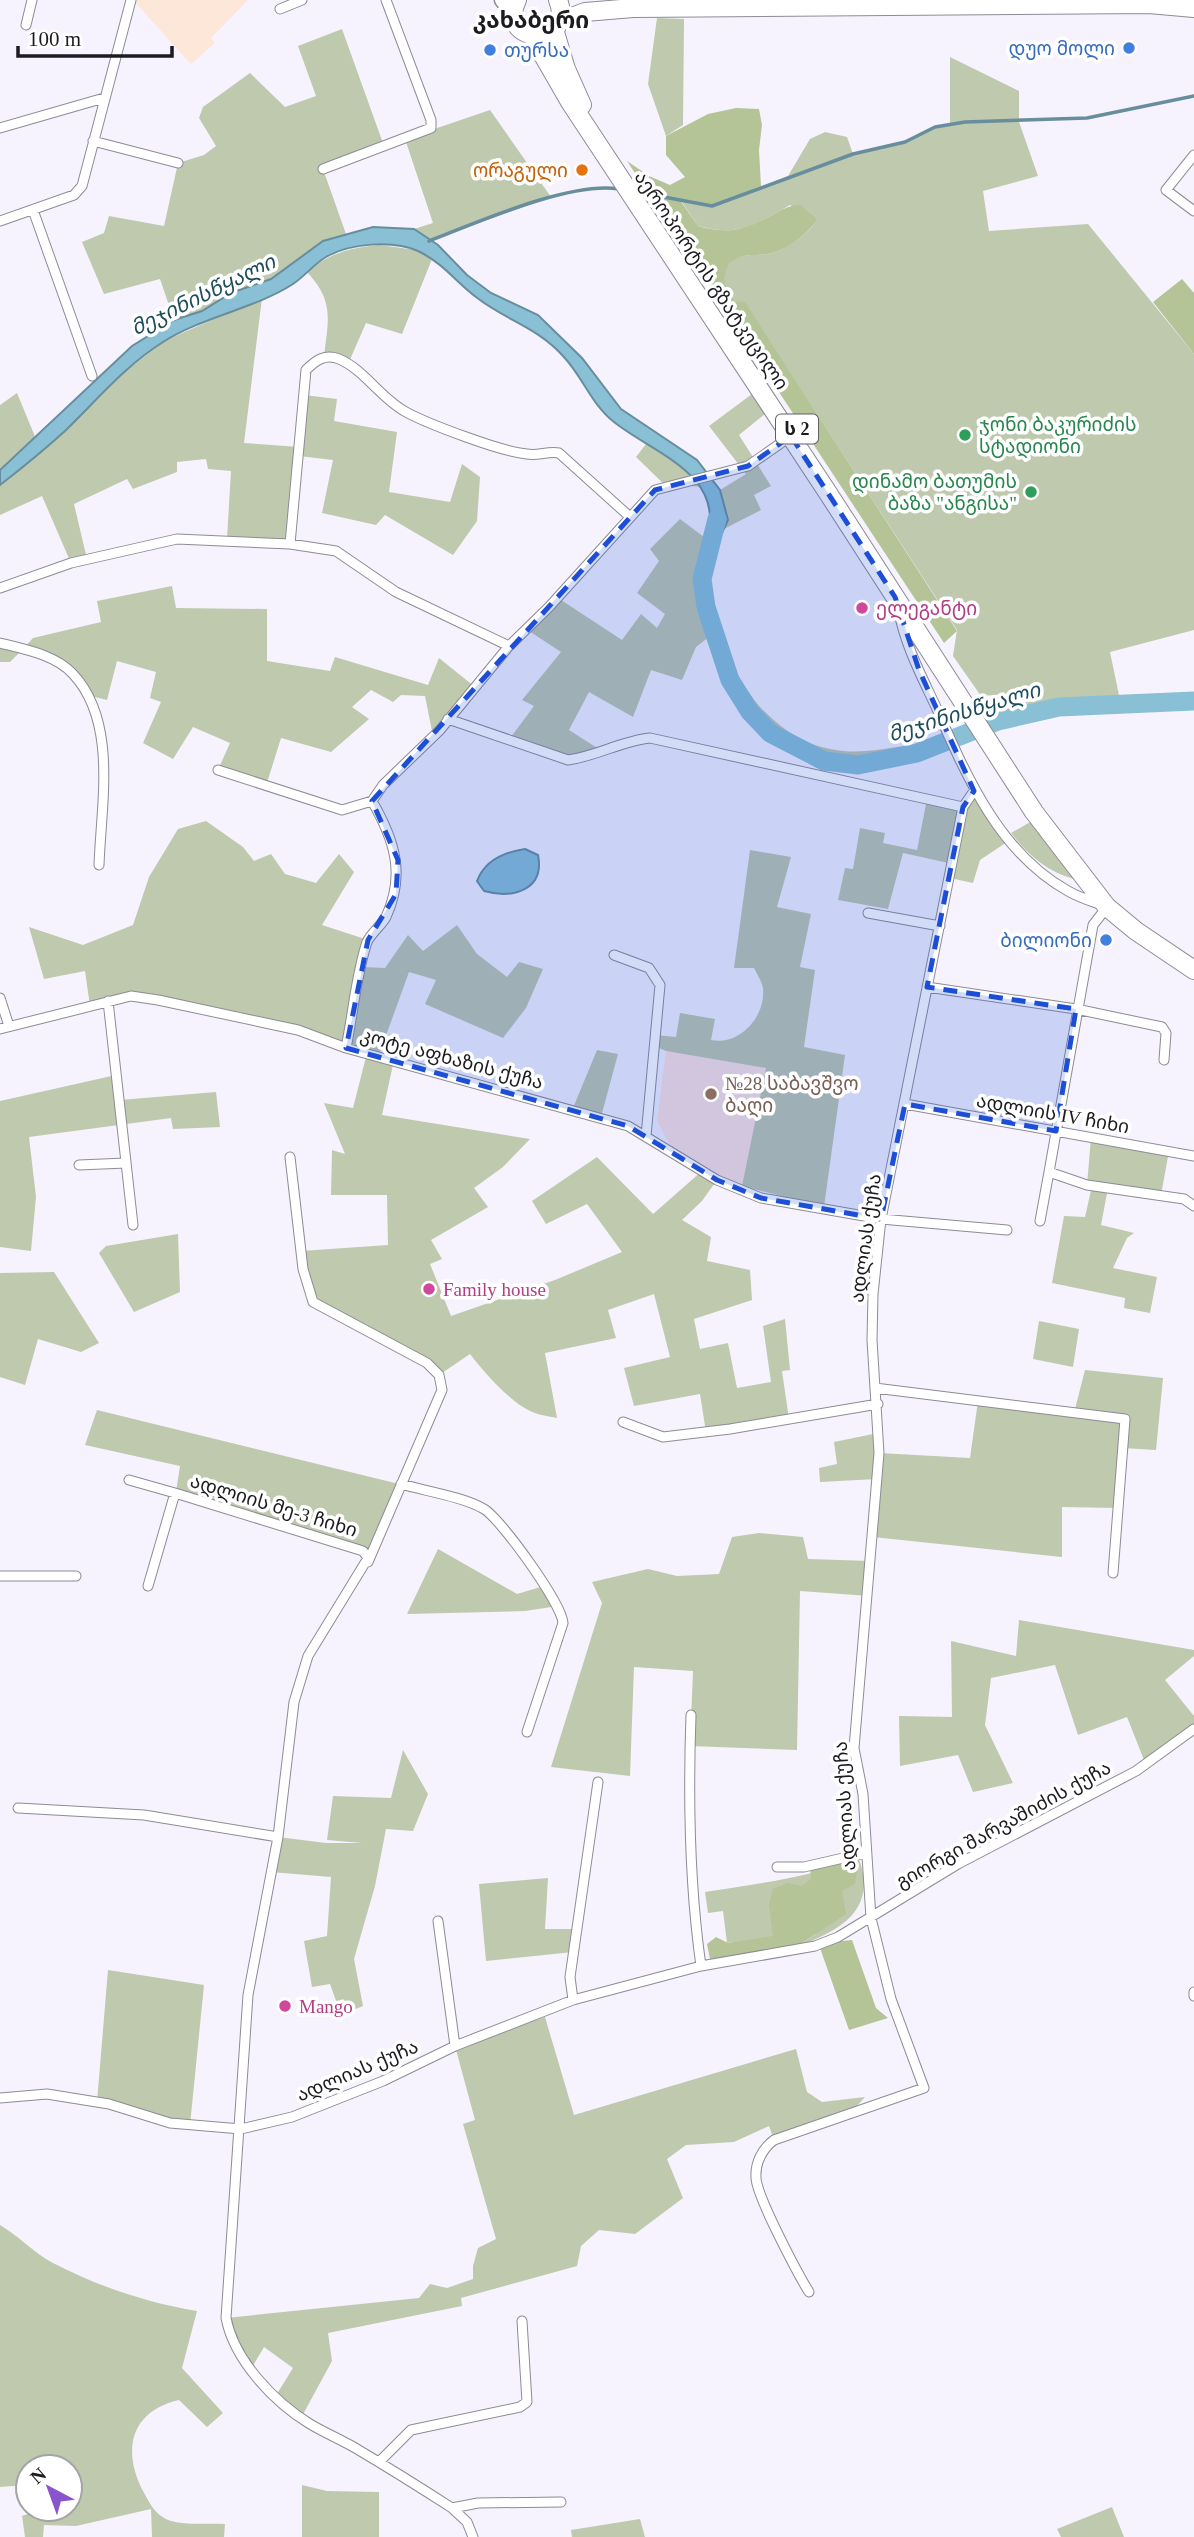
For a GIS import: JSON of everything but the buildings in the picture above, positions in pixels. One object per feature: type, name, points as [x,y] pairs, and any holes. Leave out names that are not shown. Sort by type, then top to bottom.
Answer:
[{"type":"highway","name":"აეროპორტის გზატკეცილი","points":[[558,0],[561,12],[557,25],[578,99],[625,178]]},
{"type":"highway","points":[[594,0],[633,8]]},
{"type":"highway","points":[[532,36],[540,36],[586,12],[633,8],[1068,3],[1149,4],[1194,8]]},
{"type":"highway","name":"აეროპორტის გზატკეცილი","points":[[511,4],[519,27],[532,36],[550,73],[646,209],[993,740],[1034,812],[1089,879],[1107,907],[1136,932],[1194,970]]},
{"type":"highway","name":"აეროპორტის გზატკეცილი","points":[[646,209],[895,597],[974,711]]},
{"type":"highway","name":"აეროპორტის გზატკეცილი","points":[[1089,879],[1140,925],[1194,960]]},
{"type":"street","points":[[26,25],[32,0]]},
{"type":"street","points":[[0,221],[75,195],[82,186],[131,0]]},
{"type":"street","points":[[280,9],[302,0]]},
{"type":"street","points":[[323,169],[431,128],[431,120],[386,0]]},
{"type":"street","points":[[0,128],[104,98]]},
{"type":"street","points":[[93,141],[178,163]]},
{"type":"street","points":[[1194,155],[1166,190],[1194,211]]},
{"type":"street","points":[[33,210],[92,376]]},
{"type":"street","points":[[290,544],[306,370],[324,357],[337,358],[357,370],[379,393],[405,412],[508,450],[530,455],[559,453],[629,516]]},
{"type":"street","points":[[218,770],[342,810],[372,801],[448,719],[509,646],[549,607],[629,516],[656,491],[724,475],[748,466],[791,436]]},
{"type":"street","points":[[0,587],[71,563],[177,540],[290,544],[336,551],[396,593],[509,646]]},
{"type":"street","points":[[895,597],[910,647],[974,791],[1010,840],[1039,869],[1067,891],[1107,907],[1093,925],[1040,1221]]},
{"type":"street","points":[[0,643],[58,662],[73,674],[87,695],[102,741],[99,865]]},
{"type":"street","points":[[448,719],[568,760],[586,758],[628,740],[650,738],[963,807]]},
{"type":"street","name":"ადლიას ქუჩა","points":[[0,2098],[47,2094],[109,2104],[170,2123],[241,2129],[292,2117],[368,2088],[455,2046],[573,2000],[701,1966],[816,1946],[871,1918],[863,1794],[854,1748],[879,1453],[872,1340],[873,1294],[881,1219],[963,807],[974,791]]},
{"type":"street","points":[[346,1048],[368,940],[384,920],[396,894],[398,860],[389,830],[372,801]]},
{"type":"street","points":[[1067,891],[1089,879]]},
{"type":"street","points":[[868,913],[940,926]]},
{"type":"street","points":[[614,955],[649,968],[660,985],[646,1136]]},
{"type":"street","points":[[927,987],[1076,1009],[1162,1027],[1166,1033],[1164,1060]]},
{"type":"street","name":"კოტე აფხაზის ქუჩა","points":[[5,1027],[131,996],[158,1000],[298,1030],[346,1048],[573,1108],[628,1126],[717,1180],[761,1198],[881,1219],[1007,1230]]},
{"type":"street","points":[[0,998],[5,1027]]},
{"type":"street","points":[[108,1002],[134,1225]]},
{"type":"street","name":"ადლიის IV ჩიხი","points":[[905,1104],[1194,1156]]},
{"type":"street","points":[[290,1157],[303,1269],[313,1302],[427,1363],[439,1376],[442,1390],[367,1564]]},
{"type":"street","points":[[79,1165],[127,1163]]},
{"type":"street","points":[[1049,1172],[1087,1185],[1184,1199],[1194,1206]]},
{"type":"street","points":[[875,1388],[1125,1419],[1112,1573]]},
{"type":"street","points":[[623,1422],[663,1437],[730,1429],[878,1404]]},
{"type":"street","points":[[129,1480],[175,1493]]},
{"type":"street","points":[[401,1484],[482,1508],[502,1527],[558,1606],[563,1623],[527,1732]]},
{"type":"street","name":"ადლიის მე-3 ჩიხი","points":[[148,1586],[175,1493],[363,1551],[368,1558],[367,1564],[308,1656],[294,1702],[278,1837],[248,1995],[241,2129],[226,2318],[229,2336],[261,2382],[282,2404],[310,2424],[379,2462],[452,2508]]},
{"type":"street","points":[[0,1576],[76,1576]]},
{"type":"street","points":[[691,1715],[688,1792],[692,1891],[701,1966]]},
{"type":"street","name":"გიორგი შარვაშიძის ქუჩა","points":[[871,1918],[958,1864],[1136,1771],[1194,1728]]},
{"type":"street","points":[[573,2000],[570,1977],[598,1782]]},
{"type":"street","points":[[18,1808],[144,1815],[278,1837]]},
{"type":"street","points":[[777,1867],[804,1867],[865,1853]]},
{"type":"street","points":[[809,2292],[759,2190],[757,2169],[765,2147],[774,2140],[924,2088],[893,2007],[871,1918]]},
{"type":"street","points":[[438,1921],[455,2046]]},
{"type":"street","points":[[379,2462],[411,2430],[520,2407],[527,2402],[522,2321]]},
{"type":"street","points":[[452,2508],[478,2503],[561,2501]]},
{"type":"street","points":[[452,2508],[467,2522],[473,2537]]},
{"type":"highlighted area","points":[[791,436],[895,597],[919,670],[974,791],[963,807],[927,987],[1076,1009],[1056,1131],[905,1104],[881,1219],[761,1198],[717,1180],[628,1126],[346,1048],[368,940],[396,894],[398,860],[372,801],[655,490],[748,466]]},
{"type":"shaded area","points":[[133,0],[248,0],[211,38],[215,43],[191,64]]},
{"type":"shaded area","name":"№28 საბავშვო ბაღი","points":[[666,1051],[766,1068],[742,1186],[714,1176],[672,1149],[657,1121]]},
{"type":"green space","points":[[657,18],[684,19],[683,125],[666,136],[648,84]]},
{"type":"green space","points":[[342,29],[384,146],[323,169],[346,234],[323,241],[271,279],[231,293],[202,311],[174,320],[160,279],[104,294],[82,242],[104,233],[109,216],[164,226],[178,163],[204,155],[216,146],[199,118],[203,107],[250,73],[285,107],[316,96],[298,46]]},
{"type":"green space","name":"დინამო ბათუმის ბაზა \"ანგისა\"","points":[[950,57],[1019,91],[1019,122],[1038,176],[983,191],[989,231],[1088,224],[1194,354],[1194,630],[1110,652],[1121,705],[1059,707],[998,721],[989,708],[1007,694],[981,696],[953,656],[957,630],[745,303],[735,301],[727,287],[725,274],[728,263],[747,255],[772,253],[786,247],[818,220],[790,205],[747,227],[713,229],[698,226],[680,199],[712,206],[788,176],[810,139],[825,132],[847,137],[853,154],[905,142],[935,127],[950,125]]},
{"type":"green space","points":[[736,108],[759,109],[762,125],[759,150],[761,186],[712,206],[680,200],[698,226],[718,230],[742,228],[796,205],[800,205],[818,220],[786,247],[772,253],[747,255],[729,263],[725,283],[735,301],[745,302],[957,631],[944,643],[627,161],[649,176],[670,185],[685,177],[666,155],[666,136],[708,114]]},
{"type":"green space","points":[[490,110],[551,197],[432,240],[414,229],[433,223],[405,139]]},
{"type":"green space","points":[[380,245],[416,250],[432,259],[402,334],[366,323],[348,364],[324,357],[328,322],[326,302],[307,272],[341,252]]},
{"type":"green space","points":[[1182,279],[1194,293],[1194,354],[1153,302]]},
{"type":"green space","points":[[262,298],[244,443],[299,447],[304,395],[337,399],[334,421],[397,432],[389,492],[450,502],[462,464],[480,477],[477,521],[453,555],[385,515],[376,525],[322,513],[333,460],[299,456],[290,544],[227,539],[231,471],[208,469],[206,459],[177,462],[177,472],[133,489],[127,479],[74,504],[87,559],[71,563],[42,496],[0,515],[0,485],[65,431],[112,382],[164,341]]},
{"type":"green space","points":[[17,393],[36,439],[0,470],[0,405]]},
{"type":"green space","points":[[752,394],[766,413],[739,435],[771,486],[754,495],[761,510],[724,529],[728,520],[720,490],[746,474],[709,426]]},
{"type":"green space","points":[[646,444],[672,458],[701,487],[682,485],[668,488],[636,457]]},
{"type":"green space","points":[[680,519],[716,546],[702,580],[707,610],[723,648],[743,684],[773,720],[800,739],[833,749],[864,751],[941,744],[921,752],[868,765],[837,764],[800,751],[782,740],[751,713],[728,673],[714,633],[696,647],[682,680],[651,670],[633,717],[589,692],[569,730],[602,751],[568,760],[508,741],[534,706],[522,700],[561,652],[526,629],[558,598],[622,640],[641,614],[657,628],[665,614],[637,593],[659,561],[650,549]]},
{"type":"green space","points":[[172,586],[176,608],[267,609],[267,661],[330,671],[335,657],[428,685],[439,658],[475,687],[433,736],[425,696],[401,695],[393,702],[371,690],[352,707],[369,719],[331,752],[281,738],[266,786],[218,770],[230,743],[193,727],[173,759],[143,743],[161,702],[150,698],[156,672],[117,661],[107,700],[87,695],[73,674],[23,649],[33,638],[101,622],[97,601]]},
{"type":"green space","points":[[0,643],[23,649],[10,662],[0,662]]},
{"type":"green space","points":[[974,791],[1010,840],[980,860],[973,883],[950,878],[953,864],[903,853],[888,909],[838,900],[845,868],[853,869],[860,828],[885,833],[883,843],[917,850],[927,799],[963,807]]},
{"type":"green space","points":[[206,821],[243,847],[254,861],[271,854],[285,874],[316,883],[339,854],[354,872],[322,925],[368,940],[363,967],[385,968],[408,935],[423,951],[457,925],[477,954],[507,977],[519,962],[543,969],[526,1008],[503,1038],[425,1004],[436,980],[409,972],[379,1055],[394,1060],[382,1115],[530,1139],[503,1167],[474,1188],[488,1207],[431,1240],[442,1259],[430,1264],[451,1316],[555,1280],[622,1252],[587,1204],[546,1224],[532,1201],[597,1157],[653,1214],[702,1171],[717,1180],[702,1201],[682,1220],[711,1237],[707,1261],[750,1270],[752,1300],[694,1319],[700,1349],[728,1343],[737,1388],[771,1382],[763,1326],[785,1319],[790,1370],[782,1371],[789,1419],[706,1432],[700,1394],[634,1406],[624,1368],[670,1357],[654,1294],[608,1310],[616,1338],[545,1353],[557,1418],[533,1412],[522,1406],[505,1393],[470,1354],[439,1375],[427,1363],[313,1302],[301,1251],[388,1245],[387,1195],[331,1195],[332,1150],[345,1154],[324,1103],[353,1108],[367,1053],[298,1030],[131,996],[90,1006],[85,971],[44,979],[29,927],[83,945],[133,925],[149,877],[178,829]]},
{"type":"green space","points":[[1032,821],[1079,880],[1041,863],[1011,833]]},
{"type":"green space","points":[[750,850],[791,857],[777,907],[811,914],[800,967],[815,970],[804,1047],[845,1055],[824,1207],[742,1186],[766,1068],[666,1051],[654,1046],[655,1035],[676,1037],[680,1013],[715,1019],[711,1040],[721,1041],[741,1034],[749,1027],[760,1009],[763,988],[754,968],[734,968]]},
{"type":"green space","points":[[597,1050],[618,1054],[601,1117],[573,1108]]},
{"type":"green space","points":[[116,1075],[120,1100],[216,1092],[220,1127],[173,1129],[171,1118],[29,1137],[36,1197],[31,1251],[0,1247],[0,1101]]},
{"type":"green space","points":[[1091,1138],[1169,1151],[1161,1195],[1108,1188],[1101,1225],[1134,1233],[1127,1238],[1113,1268],[1157,1277],[1150,1313],[1124,1308],[1125,1298],[1052,1283],[1064,1216],[1085,1217],[1092,1186],[1087,1185]]},
{"type":"green space","points":[[178,1234],[180,1292],[134,1312],[99,1253],[106,1246]]},
{"type":"green space","points":[[54,1272],[99,1343],[81,1352],[38,1339],[25,1385],[0,1377],[0,1273]]},
{"type":"green space","points":[[1039,1321],[1079,1329],[1073,1367],[1033,1359]]},
{"type":"green space","points":[[1085,1370],[1163,1378],[1156,1450],[1123,1448],[1118,1508],[1062,1507],[1062,1557],[873,1537],[877,1479],[820,1482],[819,1468],[837,1464],[834,1442],[878,1433],[879,1453],[970,1458],[978,1401],[1074,1413]]},
{"type":"green space","points":[[97,1410],[399,1484],[365,1564],[362,1551],[176,1492],[180,1466],[85,1445]]},
{"type":"green space","points":[[759,1533],[803,1537],[808,1559],[871,1561],[869,1596],[800,1591],[797,1750],[690,1746],[693,1671],[634,1667],[630,1776],[551,1767],[602,1603],[592,1582],[648,1569],[677,1576],[719,1574],[732,1537]]},
{"type":"green space","points":[[438,1549],[517,1594],[544,1586],[558,1606],[525,1611],[407,1614]]},
{"type":"green space","points":[[1019,1620],[1194,1650],[1194,1656],[1165,1680],[1194,1716],[1194,1725],[1144,1760],[1127,1717],[1078,1735],[1055,1665],[991,1678],[985,1725],[1013,1783],[973,1792],[958,1755],[900,1766],[899,1716],[952,1717],[951,1641],[1016,1656]]},
{"type":"green space","points":[[403,1750],[428,1794],[413,1831],[386,1829],[375,1886],[354,1959],[363,2006],[341,2015],[330,1984],[312,1987],[304,1941],[327,1936],[331,1877],[271,1872],[278,1837],[326,1843],[362,1843],[327,1840],[333,1796],[391,1798]]},
{"type":"green space","points":[[859,1859],[863,1893],[858,1906],[839,1926],[796,1947],[816,1934],[727,1943],[723,1911],[708,1913],[705,1892],[802,1875]]},
{"type":"green space","points":[[859,1859],[855,1884],[842,1891],[846,1914],[796,1947],[710,1959],[707,1944],[716,1937],[728,1943],[773,1936],[769,1904],[773,1889],[788,1883],[802,1886],[811,1879],[810,1868]]},
{"type":"green space","points":[[548,1878],[545,1929],[576,1929],[573,1952],[486,1961],[479,1884]]},
{"type":"green space","points":[[852,1940],[876,2008],[888,2018],[849,2030],[820,1948],[833,1942]]},
{"type":"green space","points":[[108,1970],[204,1985],[190,2125],[97,2102]]},
{"type":"green space","points":[[545,2017],[574,2115],[796,2049],[807,2092],[822,2102],[865,2097],[856,2107],[773,2137],[769,2126],[734,2142],[686,2145],[667,2159],[683,2198],[635,2234],[599,2230],[581,2246],[577,2266],[461,2298],[462,2306],[328,2333],[332,2361],[301,2418],[275,2397],[293,2368],[264,2347],[251,2369],[226,2318],[419,2298],[430,2284],[447,2288],[473,2279],[478,2248],[496,2239],[463,2124],[475,2120],[455,2046]]},
{"type":"green space","points":[[0,2225],[46,2259],[87,2279],[142,2298],[197,2311],[182,2368],[223,2413],[207,2427],[179,2400],[163,2405],[141,2423],[132,2448],[133,2461],[143,2491],[158,2514],[179,2523],[225,2524],[224,2537],[152,2537],[151,2509],[76,2526],[44,2525],[43,2537],[25,2537],[23,2523],[84,2523],[84,2453],[14,2453],[14,2486],[0,2487]]},
{"type":"green space","points":[[302,2485],[327,2491],[379,2492],[379,2537],[302,2537]]},
{"type":"green space","points":[[1112,2507],[1124,2537],[1061,2537],[1057,2529]]},
{"type":"green space","points":[[640,2519],[645,2537],[572,2537],[571,2530]]},
{"type":"water","points":[[373,227],[414,229],[438,245],[467,275],[491,293],[538,315],[582,358],[621,409],[697,460],[720,490],[728,520],[716,546],[707,539],[710,517],[706,498],[683,468],[606,415],[570,364],[543,338],[487,305],[427,256],[396,245],[359,246],[336,252],[278,293],[194,326],[163,342],[149,351],[65,431],[0,485],[0,470],[132,346],[174,320],[202,311],[231,293],[271,279],[323,241]]},
{"type":"water","points":[[525,849],[538,855],[537,877],[532,884],[506,894],[484,891],[477,881],[490,862],[510,852]]},
{"type":"waterway","points":[[637,192],[712,206],[853,154],[905,142],[935,127],[965,122],[1087,118],[1194,96]]},
{"type":"waterway","points":[[429,241],[550,197],[599,188],[619,189]]},
{"type":"waterway","name":"მეჯინისწყალი","points":[[717,519],[702,579],[706,607],[730,680],[750,712],[770,733],[824,761],[858,765],[917,753],[998,721],[1059,707],[1194,701]]},
{"type":"place","name":"დუო მოლი","points":[[1129,48]]},
{"type":"place","name":"თურსა","points":[[490,50]]},
{"type":"place","name":"ორაგული","points":[[582,170]]},
{"type":"place","name":"ჯონი ბაკურიძის სტადიონი","points":[[965,435]]},
{"type":"place","name":"დინამო ბათუმის ბაზა \"ანგისა\"","points":[[1031,492]]},
{"type":"place","name":"ელეგანტი","points":[[862,608]]},
{"type":"place","name":"ბილიონი","points":[[1106,940]]},
{"type":"place","name":"№28 საბავშვო ბაღი","points":[[711,1094]]},
{"type":"place","name":"Family house","points":[[429,1289]]},
{"type":"place","name":"Mango","points":[[285,2006]]},
{"type":"district","name":"კახაბერი","points":[[531,20]]}]
